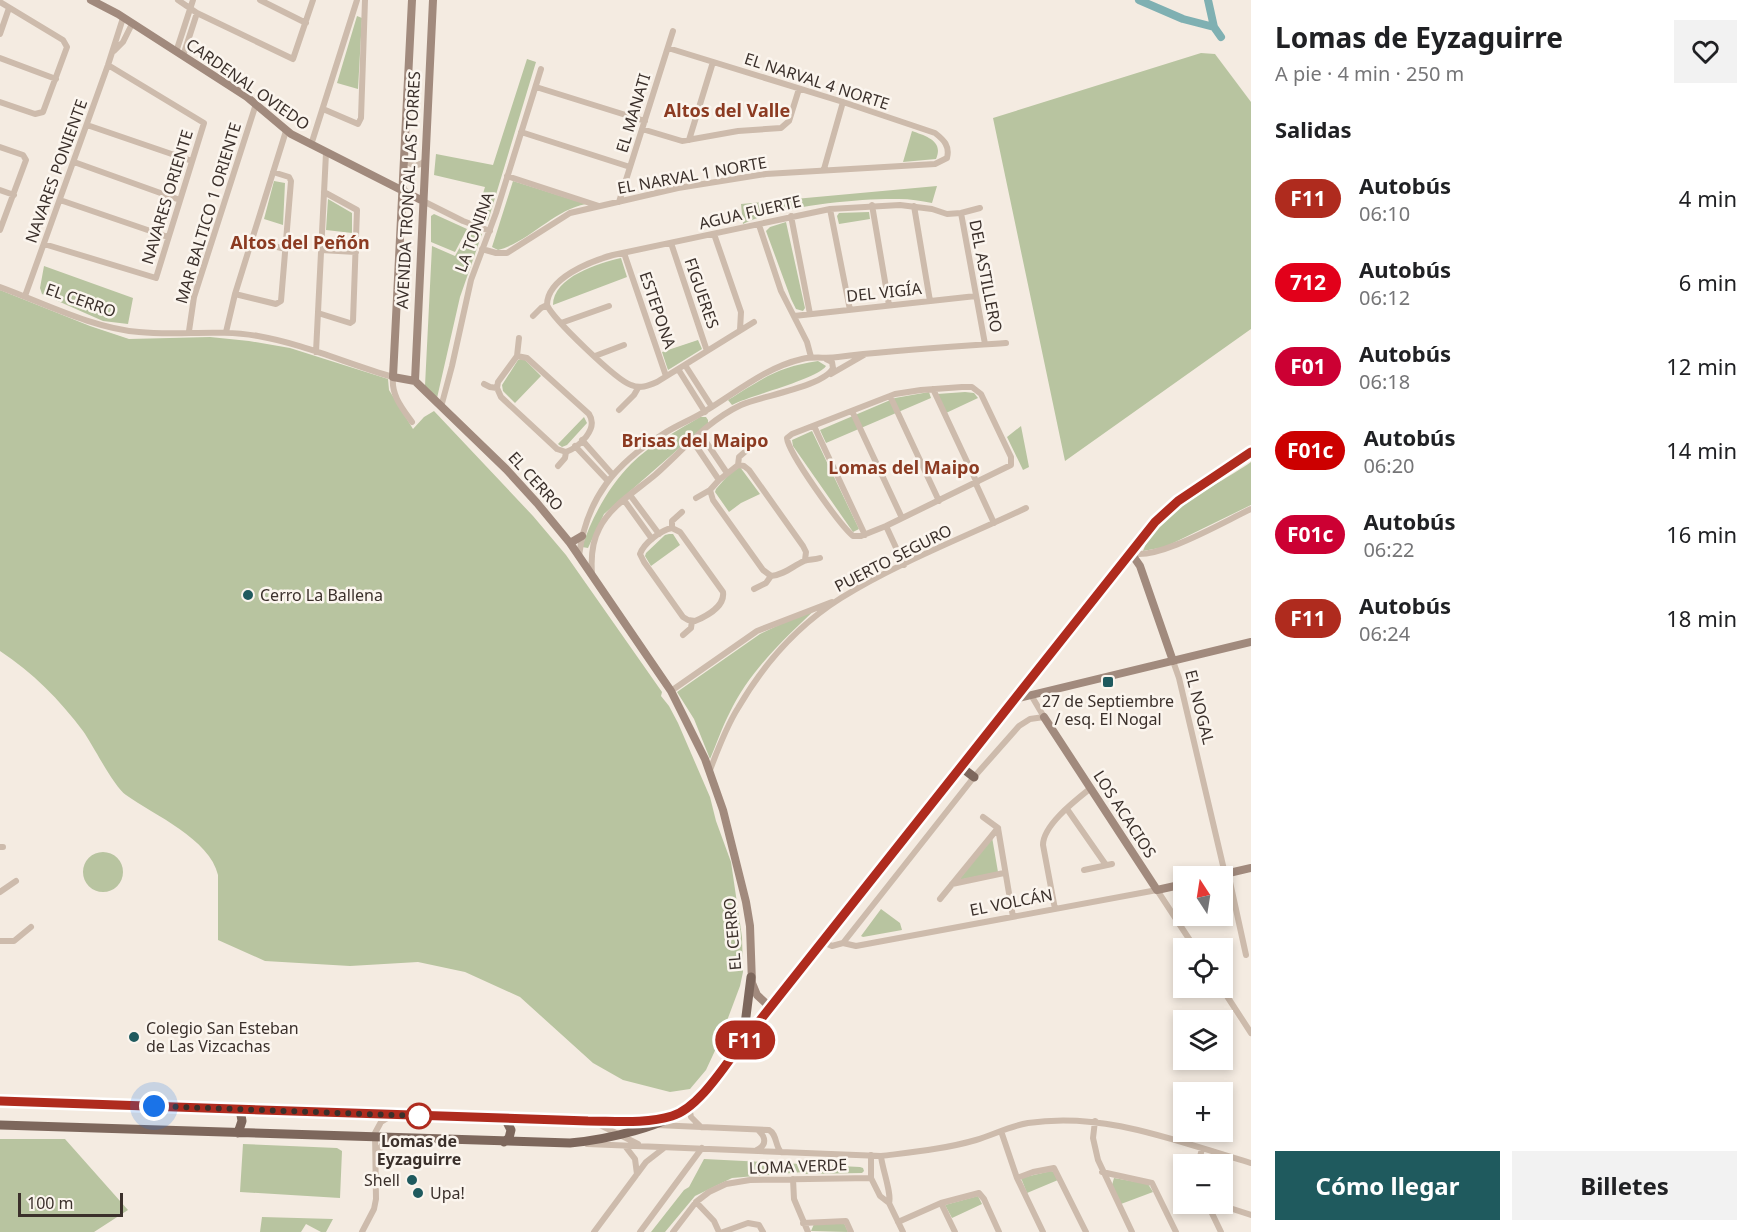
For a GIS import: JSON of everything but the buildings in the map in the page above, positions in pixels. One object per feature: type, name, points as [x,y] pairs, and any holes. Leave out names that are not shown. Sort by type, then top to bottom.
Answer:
[{"type":"main road","points":[[0,1125],[570,1143],[619,1135],[672,1116],[691,1105],[706,1089],[1155,522],[1170,507],[1251,453]]},
{"type":"main road","points":[[962,767],[974,777]]},
{"type":"main road","points":[[742,1043],[751,977]]},
{"type":"main road","points":[[0,1101],[588,1121],[645,1120],[672,1116]]},
{"type":"main road","points":[[238,1133],[242,1121],[240,1109]]},
{"type":"main road","points":[[504,1142],[511,1130],[505,1118]]},
{"type":"street","name":"CARDENAL OVIEDO","points":[[91,0],[123,18],[256,104],[286,130],[312,146],[463,221],[489,231]]},
{"type":"street","points":[[178,0],[197,13],[293,59],[313,0]]},
{"type":"street","points":[[179,54],[193,0]]},
{"type":"street","points":[[260,0],[306,23]]},
{"type":"street","points":[[312,146],[357,0]]},
{"type":"street","points":[[323,109],[358,124],[361,118],[364,0]]},
{"type":"street","name":"AVENIDA TRONCAL LAS TORRES","points":[[393,377],[412,0]]},
{"type":"street","name":"AVENIDA TRONCAL LAS TORRES","points":[[415,381],[433,0]]},
{"type":"street","points":[[0,2],[66,43],[67,49],[41,114],[34,114],[0,102]]},
{"type":"street","points":[[0,34],[9,8]]},
{"type":"street","points":[[179,54],[197,13]]},
{"type":"street","name":"NAVARES PONIENTE","points":[[25,296],[123,18]]},
{"type":"street","name":"NAVARES PONIENTE","points":[[111,54],[123,42],[132,24]]},
{"type":"street","name":"EL MANATI","points":[[620,202],[673,31]]},
{"type":"street","name":"EL NARVAL 4 NORTE","points":[[668,48],[843,102],[934,133],[943,139],[949,152]]},
{"type":"street","points":[[0,58],[56,79]]},
{"type":"street","points":[[689,140],[713,62]]},
{"type":"street","name":"NAVARES ORIENTE","points":[[44,244],[156,278],[204,123],[108,65]]},
{"type":"street","name":"LA TONINA","points":[[441,407],[468,289],[522,132],[541,69]]},
{"type":"street","points":[[536,87],[645,121]]},
{"type":"street","points":[[642,129],[675,140],[689,140],[738,131],[783,127],[789,121],[799,89]]},
{"type":"street","points":[[824,169],[843,102]]},
{"type":"street","name":"MAR BALTICO 1 ORIENTE","points":[[189,331],[194,297],[256,104]]},
{"type":"street","points":[[87,125],[192,161]]},
{"type":"street","points":[[226,332],[235,294],[286,130]]},
{"type":"street","points":[[522,132],[630,167]]},
{"type":"street","points":[[0,147],[21,154],[26,159],[0,230]]},
{"type":"street","name":"EL NARVAL 1 NORTE","points":[[483,249],[496,254],[507,253],[570,213],[718,181],[824,169],[935,164],[947,158],[949,152]]},
{"type":"street","points":[[316,352],[326,153]]},
{"type":"street","points":[[404,156],[408,163],[414,166],[424,161]]},
{"type":"street","points":[[74,162],[180,200]]},
{"type":"street","points":[[235,294],[280,303],[290,179],[273,172]]},
{"type":"street","points":[[507,176],[600,206]]},
{"type":"street","points":[[0,190],[14,195]]},
{"type":"street","points":[[318,313],[352,323],[357,210],[324,192]]},
{"type":"street","points":[[60,200],[168,237]]},
{"type":"street","points":[[872,205],[889,305]]},
{"type":"street","name":"AGUA FUERTE","points":[[548,305],[551,291],[572,273],[597,260],[624,253],[830,208],[872,205],[914,206],[947,214],[980,208]]},
{"type":"street","points":[[914,206],[930,301]]},
{"type":"street","points":[[830,208],[850,310]]},
{"type":"street","name":"DEL ASTILLERO","points":[[961,213],[985,344]]},
{"type":"street","points":[[790,216],[810,314]]},
{"type":"street","points":[[759,225],[781,291],[807,342],[811,357]]},
{"type":"street","points":[[714,234],[741,312],[740,330]]},
{"type":"street","points":[[251,241],[286,249]]},
{"type":"street","name":"FIGUERES","points":[[671,243],[707,351]]},
{"type":"street","points":[[321,250],[356,252]]},
{"type":"street","name":"ESTEPONA","points":[[624,253],[666,376]]},
{"type":"street","name":"EL CERRO","points":[[0,287],[105,327],[139,332],[226,332],[272,339],[393,377],[415,381],[522,486],[570,543],[671,691],[710,770],[729,829],[746,902],[751,940],[751,977],[757,995],[770,1007]]},
{"type":"street","name":"DEL VIGÍA","points":[[794,316],[976,296]]},
{"type":"street","points":[[533,316],[548,305],[561,323],[622,381],[638,387],[651,385],[754,322]]},
{"type":"street","points":[[561,323],[609,306]]},
{"type":"street","points":[[519,338],[518,356],[498,382],[497,388],[501,397],[557,449],[566,452]]},
{"type":"street","points":[[579,556],[582,536],[590,513],[612,474],[635,453],[665,433],[705,412],[766,373],[792,361],[811,357],[826,359],[910,348],[1006,343]]},
{"type":"street","points":[[595,356],[624,345]]},
{"type":"street","points":[[592,575],[593,552],[599,529],[606,517],[700,433],[742,404],[820,380],[867,353]]},
{"type":"street","points":[[518,356],[527,358],[589,414],[593,423],[582,440],[566,452],[565,458],[558,466]]},
{"type":"street","points":[[826,359],[833,364],[829,375]]},
{"type":"street","points":[[686,365],[712,407]]},
{"type":"street","points":[[678,369],[705,412]]},
{"type":"street","points":[[393,377],[398,402],[412,422]]},
{"type":"street","points":[[484,384],[497,388]]},
{"type":"street","points":[[619,410],[638,387]]},
{"type":"street","points":[[972,387],[982,397],[1011,457],[1012,464],[1010,467],[865,535],[855,537],[849,534],[787,441],[792,434],[890,396],[933,389],[972,387]]},
{"type":"street","points":[[933,389],[994,523]]},
{"type":"street","points":[[890,396],[939,501]]},
{"type":"street","points":[[852,411],[902,518]]},
{"type":"street","points":[[814,426],[865,535]]},
{"type":"street","points":[[700,433],[727,473]]},
{"type":"street","points":[[582,440],[612,474]]},
{"type":"street","points":[[692,440],[719,480]]},
{"type":"street","points":[[575,446],[607,480]]},
{"type":"street","points":[[696,498],[710,490],[738,465],[740,457],[747,450]]},
{"type":"street","points":[[738,465],[749,470],[803,546],[806,552],[805,560]]},
{"type":"street","points":[[710,490],[719,509],[763,570],[771,576]]},
{"type":"street","points":[[627,498],[659,534]]},
{"type":"street","points":[[627,498],[652,539]]},
{"type":"street","name":"PUERTO SEGURO","points":[[710,770],[733,717],[765,667],[801,630],[840,598],[904,565],[1026,508]]},
{"type":"street","points":[[1131,553],[1152,554],[1251,509]]},
{"type":"street","points":[[672,528],[672,521],[682,512]]},
{"type":"street","points":[[886,525],[904,565]]},
{"type":"street","points":[[672,528],[652,539],[641,551],[644,562],[683,617],[694,621]]},
{"type":"street","points":[[672,528],[680,532],[722,590],[724,598],[721,604],[694,621],[691,628],[683,635]]},
{"type":"street","points":[[570,543],[582,536]]},
{"type":"street","name":"EL NOGAL","points":[[1131,553],[1140,566],[1179,678],[1221,866]]},
{"type":"street","points":[[754,589],[766,583],[771,576],[783,573],[805,560],[813,561],[820,558]]},
{"type":"street","points":[[671,691],[757,631],[840,598]]},
{"type":"street","points":[[1015,699],[1251,642]]},
{"type":"street","name":"LOS ACACIOS","points":[[1031,695],[1188,938]]},
{"type":"street","points":[[843,944],[974,777],[1019,726],[1034,718],[1044,717]]},
{"type":"street","points":[[1055,909],[1042,842],[1047,830],[1091,788]]},
{"type":"street","points":[[1067,809],[1109,865],[1084,870]]},
{"type":"street","points":[[983,816],[998,828],[1013,917]]},
{"type":"street","points":[[940,899],[998,828]]},
{"type":"street","points":[[1233,872],[1251,867]]},
{"type":"street","points":[[952,884],[1004,873]]},
{"type":"street","points":[[0,892],[16,881]]},
{"type":"street","name":"EL VOLCÁN","points":[[823,942],[832,946],[843,944],[856,946],[1173,886]]},
{"type":"street","name":"EL NOGAL","points":[[1233,909],[1246,955]]},
{"type":"street","points":[[0,941],[14,941],[31,927]]},
{"type":"street","points":[[1228,998],[1251,1033]]},
{"type":"street","points":[[691,1105],[691,1117],[701,1128]]},
{"type":"street","points":[[362,1232],[374,1209],[376,1199],[374,1137],[378,1125],[395,1115]]},
{"type":"street","points":[[570,1143],[881,1156],[954,1146],[1027,1124],[1073,1120],[1095,1121],[1153,1134],[1251,1164]]},
{"type":"street","points":[[588,1121],[599,1124],[644,1147]]},
{"type":"street","points":[[1095,1121],[1094,1148],[1102,1172],[1131,1232]]},
{"type":"street","points":[[650,1125],[772,1132],[776,1145],[782,1153]]},
{"type":"street","points":[[756,1150],[764,1142],[764,1137],[758,1130]]},
{"type":"street","points":[[1001,1131],[1017,1178],[1043,1232]]},
{"type":"street","points":[[376,1157],[382,1145],[395,1138]]},
{"type":"street","points":[[625,1146],[635,1159],[636,1174]]},
{"type":"street","points":[[594,1232],[636,1174],[665,1147]]},
{"type":"street","points":[[640,1232],[702,1148]]},
{"type":"street","points":[[1201,1154],[1202,1149]]},
{"type":"street","points":[[871,1155],[871,1178],[880,1196],[889,1203],[903,1232]]},
{"type":"street","points":[[881,1156],[884,1178],[891,1198],[889,1203]]},
{"type":"street","points":[[1017,1178],[1054,1168],[1086,1232]]},
{"type":"street","points":[[1102,1172],[1152,1183],[1176,1232]]},
{"type":"street","name":"LOMA VERDE","points":[[673,1232],[696,1202],[709,1192],[726,1184],[750,1180],[871,1178]]},
{"type":"street","points":[[793,1179],[794,1199],[808,1232]]},
{"type":"street","points":[[898,1222],[941,1203],[979,1193],[999,1232]]},
{"type":"street","points":[[696,1202],[721,1232],[748,1223],[759,1224],[763,1232]]},
{"type":"street","points":[[941,1203],[955,1232]]},
{"type":"street","points":[[1233,1209],[1251,1215]]},
{"type":"street","points":[[1212,1214],[1221,1232]]},
{"type":"street","points":[[803,1223],[846,1221],[852,1232]]},
{"type":"green space","points":[[357,16],[362,18],[358,89],[337,83]]},
{"type":"green space","points":[[1201,53],[1215,54],[1251,102],[1251,329],[1065,461],[993,118]]},
{"type":"green space","points":[[527,59],[536,62],[488,221],[476,216],[485,187],[434,175],[436,154],[493,165]]},
{"type":"green space","points":[[912,131],[928,137],[936,144],[938,153],[936,159],[903,162]]},
{"type":"green space","points":[[274,181],[285,183],[283,225],[264,219]]},
{"type":"green space","points":[[513,181],[586,204],[563,212],[521,240],[498,250],[492,247]]},
{"type":"green space","points":[[937,186],[932,203],[899,199],[819,204],[776,212],[743,224],[741,204]]},
{"type":"green space","points":[[328,199],[352,213],[352,233],[326,230]]},
{"type":"green space","points":[[869,212],[870,219],[839,224],[837,216],[839,213]]},
{"type":"green space","points":[[434,214],[467,229],[455,252],[431,242],[431,216]]},
{"type":"green space","points":[[786,222],[805,308],[803,311],[796,309],[791,299],[766,231],[770,227]]},
{"type":"green space","points":[[470,229],[482,234],[460,297],[437,398],[425,386],[432,246],[455,256]]},
{"type":"green space","points":[[621,258],[627,277],[553,305],[555,295],[569,279],[590,268]]},
{"type":"green space","points":[[44,266],[133,298],[128,324],[103,321],[42,294],[40,288]]},
{"type":"green space","points":[[0,290],[129,339],[210,337],[249,341],[290,348],[388,379],[389,390],[413,429],[424,417],[434,411],[533,516],[566,555],[662,692],[661,696],[678,723],[710,797],[731,862],[742,937],[743,972],[719,1042],[706,1070],[690,1089],[670,1092],[623,1080],[593,1063],[520,997],[465,972],[418,962],[350,966],[265,961],[218,940],[218,875],[213,862],[204,850],[180,829],[121,791],[83,731],[65,708],[34,677],[0,651]]},
{"type":"green space","points":[[698,340],[702,349],[668,370],[662,352]]},
{"type":"green space","points":[[518,360],[525,360],[541,376],[515,403],[503,391],[502,385]]},
{"type":"green space","points":[[818,361],[826,366],[811,376],[732,405],[728,400],[780,370]]},
{"type":"green space","points":[[929,392],[931,398],[826,443],[820,430],[895,398]]},
{"type":"green space","points":[[974,393],[978,398],[946,413],[937,394]]},
{"type":"green space","points":[[584,417],[587,423],[567,445],[562,447],[558,444]]},
{"type":"green space","points":[[700,417],[706,417],[708,423],[604,514],[588,548],[582,547],[602,503],[615,482],[631,464],[664,439]]},
{"type":"green space","points":[[1021,426],[1029,467],[1023,470],[1007,437]]},
{"type":"green space","points":[[812,431],[859,529],[853,532],[793,446],[792,440]]},
{"type":"green space","points":[[1251,462],[1251,505],[1165,547],[1143,551],[1150,537],[1175,512]]},
{"type":"green space","points":[[740,467],[760,494],[729,512],[715,492],[730,473]]},
{"type":"green space","points":[[669,534],[673,534],[680,545],[651,566],[645,556],[646,553]]},
{"type":"green space","points":[[819,606],[770,655],[748,682],[727,718],[710,759],[694,719],[677,692],[760,634]]},
{"type":"green space","points":[[992,837],[998,872],[959,880]]},
{"type":"green space","points":[[103,852],[117,858],[123,872],[117,886],[103,892],[89,886],[83,872],[89,858]]},
{"type":"green space","points":[[881,909],[900,923],[902,930],[861,936]]},
{"type":"green space","points":[[0,1139],[65,1139],[128,1210],[94,1232],[0,1232]]},
{"type":"green space","points":[[243,1144],[337,1148],[342,1151],[340,1198],[240,1192]]},
{"type":"green space","points":[[704,1159],[860,1167],[864,1171],[862,1173],[804,1174],[803,1172],[732,1178],[695,1196],[665,1232],[651,1232],[684,1190],[689,1187]]},
{"type":"green space","points":[[1051,1171],[1058,1180],[1027,1193],[1021,1178]]},
{"type":"green space","points":[[1114,1178],[1148,1184],[1153,1192],[1121,1204],[1112,1185]]},
{"type":"green space","points":[[978,1196],[982,1204],[952,1218],[945,1205]]},
{"type":"green space","points":[[262,1217],[333,1219],[326,1232],[321,1232],[306,1224],[301,1232],[260,1232]]},
{"type":"green space","points":[[844,1223],[848,1232],[811,1231],[814,1224]]},
{"type":"waterway","points":[[1139,0],[1183,19],[1214,27]]},
{"type":"waterway","points":[[1208,0],[1214,27],[1221,37]]},
{"type":"bus line","name":"F11","points":[[0,1101],[588,1121],[653,1119],[677,1114],[693,1103],[706,1089],[1155,522],[1178,501],[1251,452]]},
{"type":"place","name":"Cerro La Ballena","points":[[248,595]]},
{"type":"place","name":"27 de Septiembre / esq. El Nogal","points":[[1108,682]]},
{"type":"place","name":"Colegio San Esteban de Las Vizcachas","points":[[134,1037]]},
{"type":"place","name":"Lomas de Eyzaguirre","points":[[419,1116]]},
{"type":"place","name":"Shell","points":[[412,1180]]},
{"type":"place","name":"Upa!","points":[[418,1193]]},
{"type":"district","name":"Altos del Valle","points":[[727,110]]},
{"type":"district","name":"Altos del Peñón","points":[[300,242]]},
{"type":"district","name":"Brisas del Maipo","points":[[695,440]]},
{"type":"district","name":"Lomas del Maipo","points":[[904,467]]},
{"type":"route","points":[[154,1106],[419,1116]]}]
